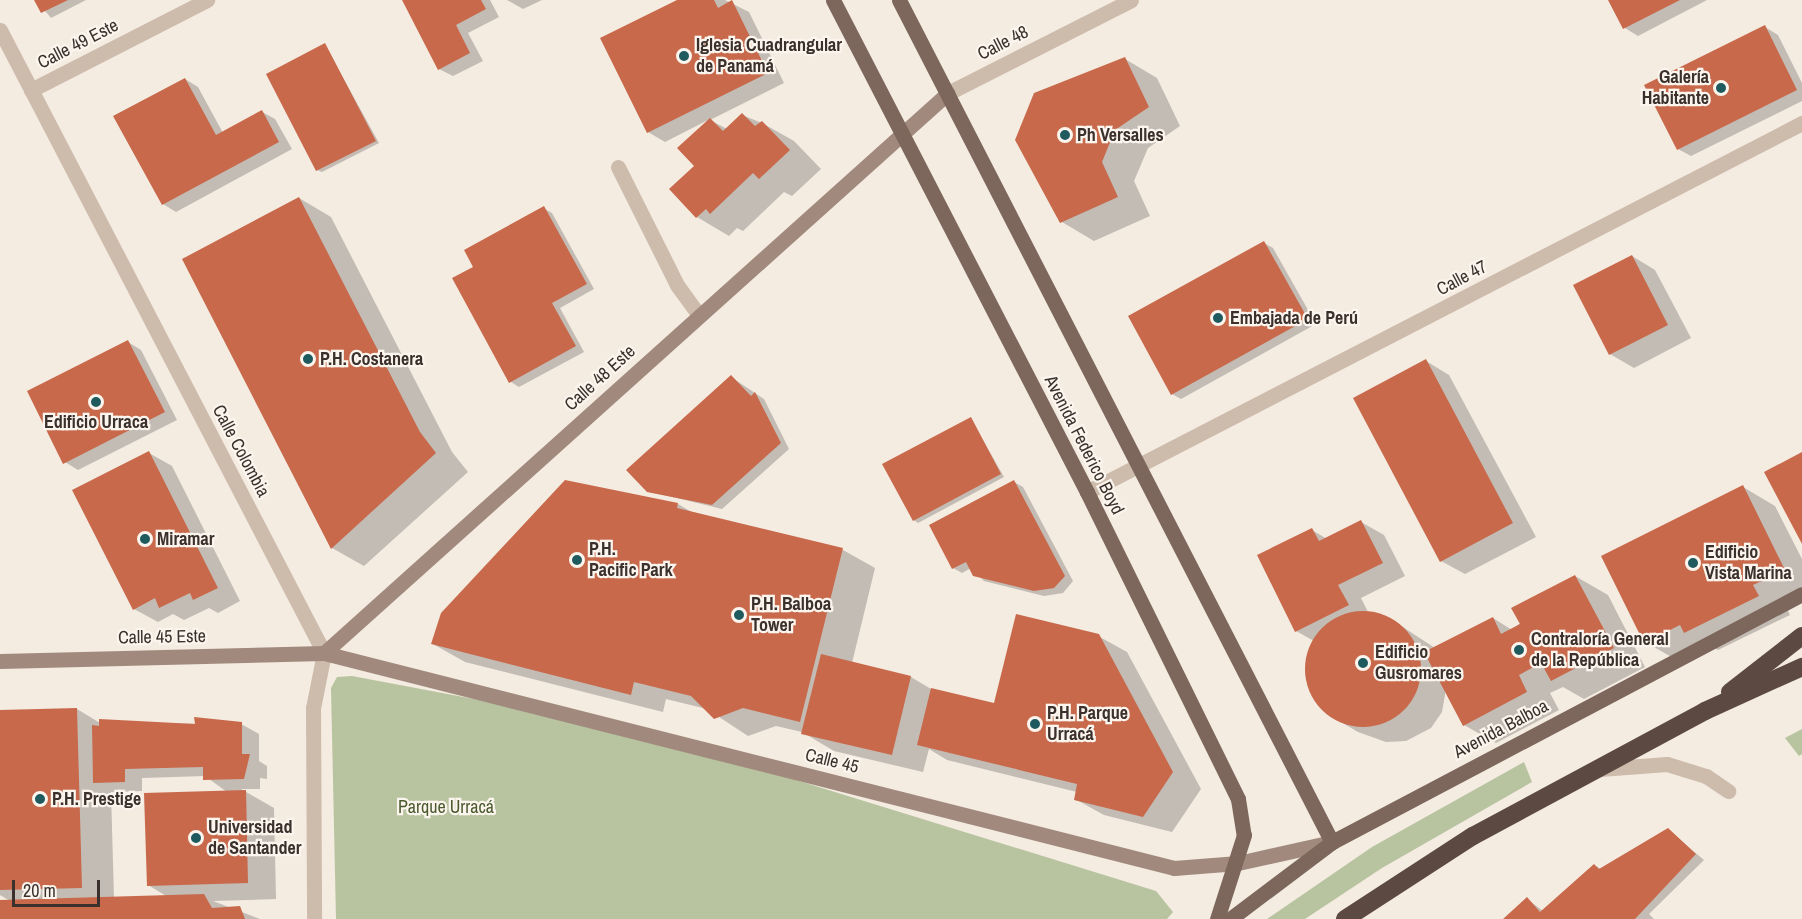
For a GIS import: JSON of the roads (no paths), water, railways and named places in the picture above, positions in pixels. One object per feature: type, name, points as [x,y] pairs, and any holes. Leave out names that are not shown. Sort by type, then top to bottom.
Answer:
[{"type":"highway","points":[[1705,711],[1802,636]]},
{"type":"highway","points":[[1345,919],[1473,836],[1705,711],[1802,667]]},
{"type":"main road","name":"Avenida Federico Boyd","points":[[833,0],[1087,492],[1238,799],[1244,835],[1238,863],[1217,919]]},
{"type":"main road","points":[[898,0],[948,93],[1332,842]]},
{"type":"main road","name":"Calle 48","points":[[902,133],[948,93]]},
{"type":"main road","name":"Calle 48 Este","points":[[324,653],[902,133]]},
{"type":"main road","name":"Avenida Balboa","points":[[1230,919],[1273,883],[1332,842],[1802,594]]},
{"type":"main road","name":"Calle 45 Este","points":[[0,661],[324,653]]},
{"type":"main road","name":"Calle 45","points":[[324,653],[1174,868],[1238,863],[1332,842]]},
{"type":"street","name":"Calle 49 Este","points":[[31,90],[207,0]]},
{"type":"street","name":"Calle 48","points":[[948,93],[1131,0]]},
{"type":"street","name":"Calle Colombia","points":[[0,30],[324,653]]},
{"type":"street","name":"Calle 47","points":[[1087,492],[1140,468],[1802,123]]},
{"type":"street","points":[[618,167],[677,285],[699,315]]},
{"type":"street","points":[[314,919],[313,708],[324,653]]},
{"type":"street","points":[[1597,769],[1667,764],[1706,776],[1728,791]]},
{"type":"place","name":"Iglesia Cuadrangular de Panamá","points":[[684,56]]},
{"type":"place","name":"Galería Habitante","points":[[1721,88]]},
{"type":"place","name":"Ph Versalles","points":[[1065,135]]},
{"type":"place","name":"Embajada de Perú","points":[[1218,318]]},
{"type":"place","name":"P.H. Costanera","points":[[308,359]]},
{"type":"place","name":"Edificio Urraca","points":[[96,402]]},
{"type":"place","name":"Miramar","points":[[145,539]]},
{"type":"place","name":"P.H. Pacific Park","points":[[577,560]]},
{"type":"place","name":"Edificio Vista Marina","points":[[1693,563]]},
{"type":"place","name":"P.H. Balboa Tower","points":[[739,615]]},
{"type":"place","name":"Contraloría General de la República","points":[[1519,650]]},
{"type":"place","name":"Edificio Gusromares","points":[[1363,663]]},
{"type":"place","name":"P.H. Parque Urracá","points":[[1035,724]]},
{"type":"place","name":"P.H. Prestige","points":[[40,799]]},
{"type":"place","name":"Universidad de Santander","points":[[196,838]]},
{"type":"park label","name":"Parque Urracá","points":[[446,807]]}]
